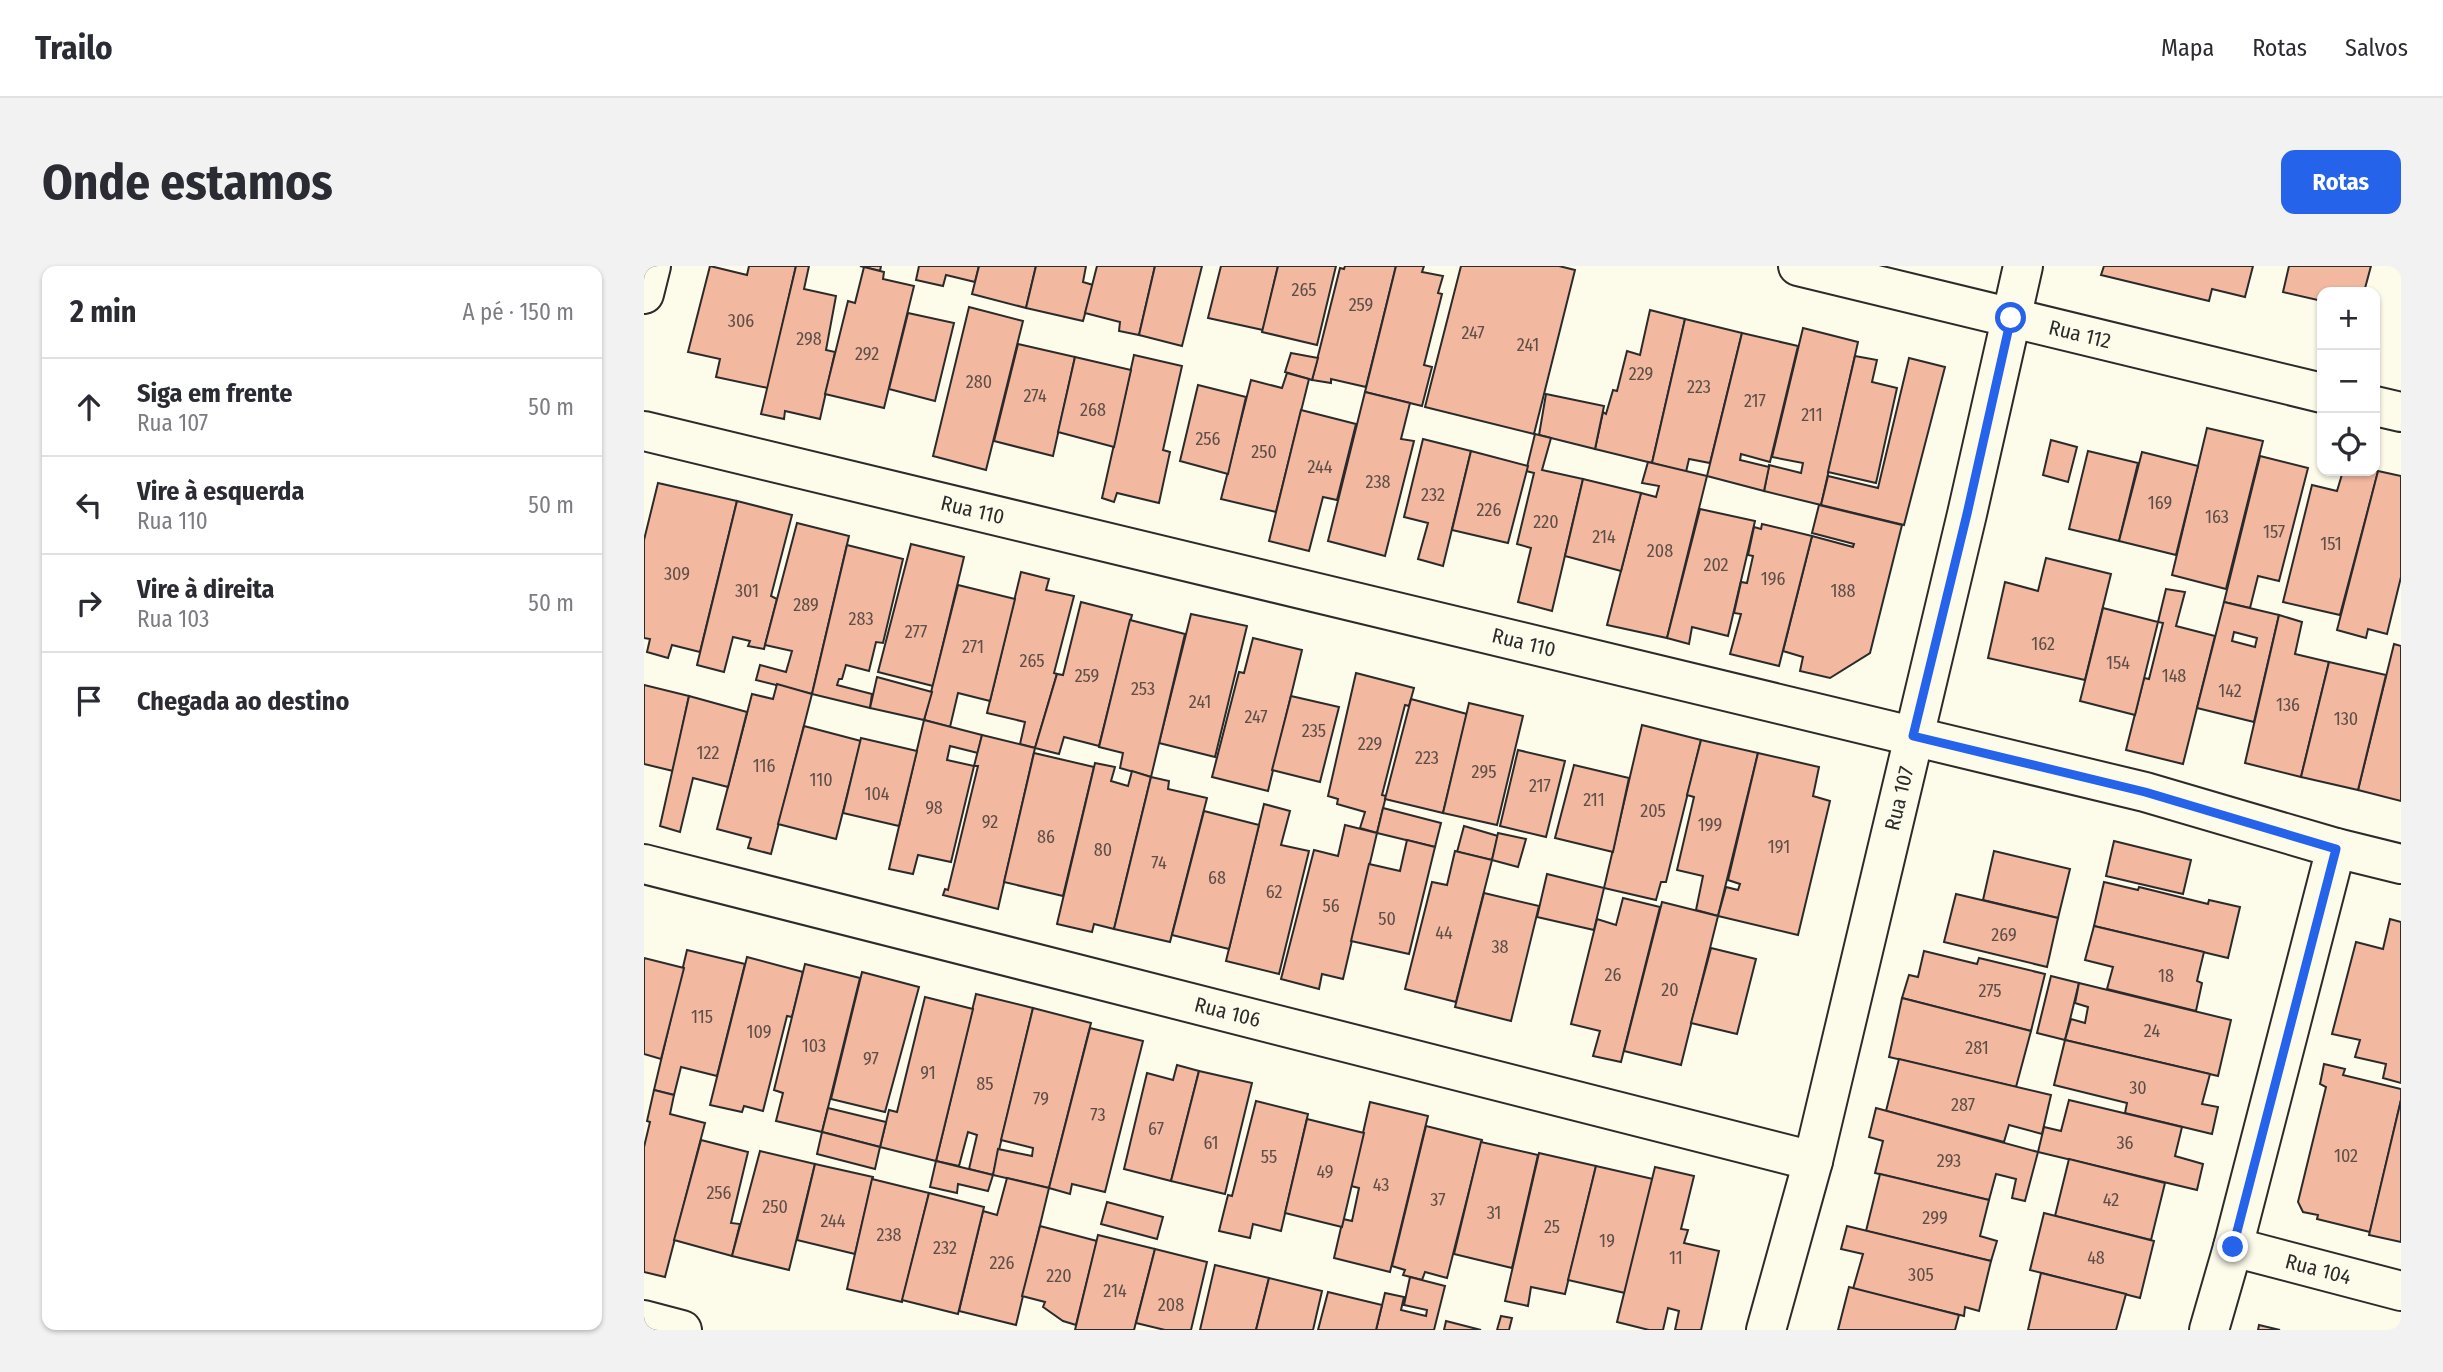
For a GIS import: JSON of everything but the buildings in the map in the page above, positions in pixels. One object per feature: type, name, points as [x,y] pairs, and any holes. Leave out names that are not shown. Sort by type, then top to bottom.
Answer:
[{"type":"street","points":[[644,294],[651,266]]},
{"type":"street","name":"Rua 112","points":[[1798,266],[2317,392]]},
{"type":"street","name":"Rua 107","points":[[1766,1330],[1813,1161],[1967,514],[2023,266]]},
{"type":"street","points":[[2380,407],[2401,412]]},
{"type":"street","name":"Rua 110","points":[[644,431],[2145,792],[2336,849],[2401,864]]},
{"type":"street","points":[[2209,1330],[2336,849]]},
{"type":"street","name":"Rua 106","points":[[644,864],[1813,1161]]},
{"type":"street","name":"Rua 104","points":[[2233,1247],[2401,1291]]},
{"type":"street","points":[[644,1320],[681,1330]]},
{"type":"route","points":[[2011,318],[1913,736],[2145,792],[2336,849],[2233,1247]]}]
